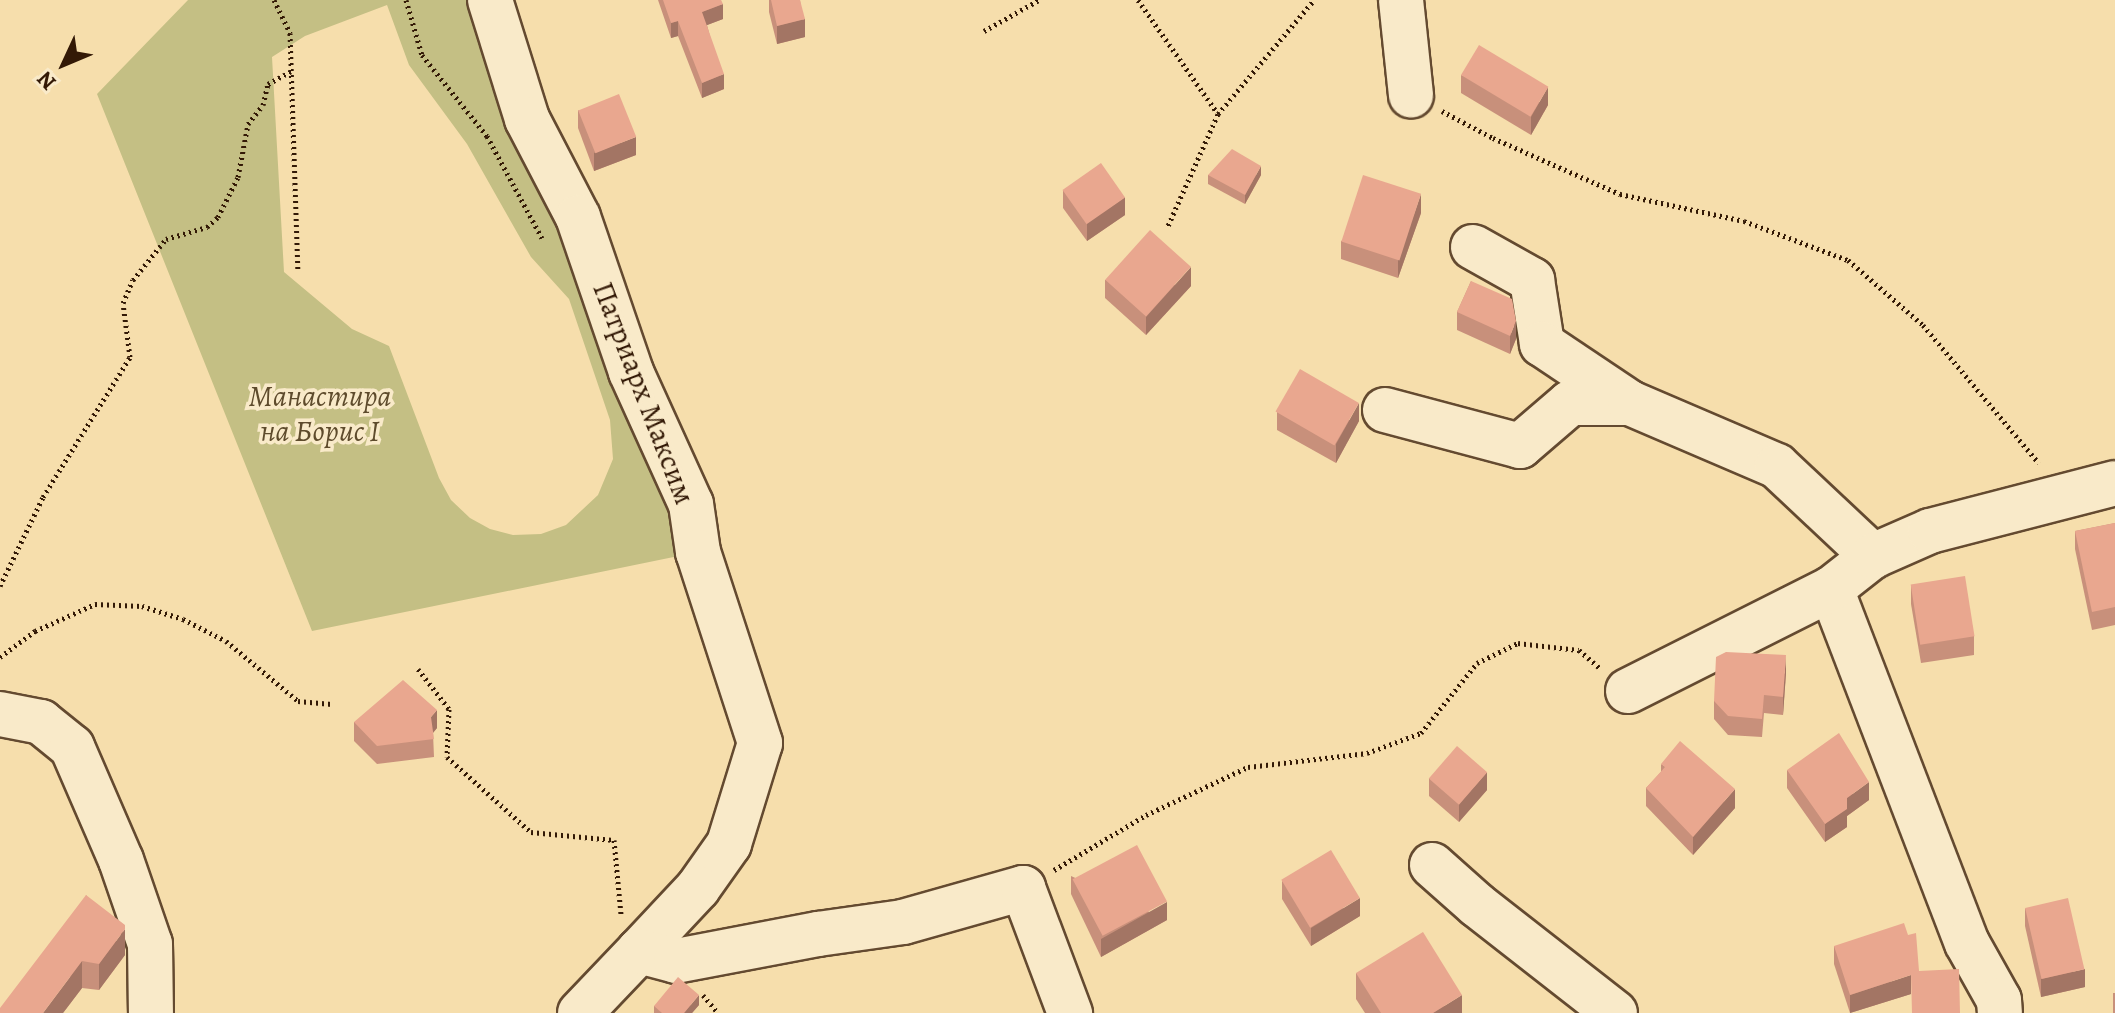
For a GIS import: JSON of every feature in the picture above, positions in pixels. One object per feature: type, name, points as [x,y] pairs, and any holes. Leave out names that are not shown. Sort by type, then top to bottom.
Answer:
[{"type":"street","name":"Патриарх Максим","points":[[490,0],[527,119],[578,217],[631,372],[691,504],[698,552],[760,743],[729,844],[698,888],[580,1013]]},
{"type":"street","points":[[1401,0],[1411,95]]},
{"type":"street","points":[[1473,247],[1532,280],[1542,344],[1630,403],[1777,466],[1873,556]]},
{"type":"street","points":[[1385,410],[1520,446],[1570,403],[1630,403]]},
{"type":"street","points":[[1628,691],[1831,589],[1873,556],[1930,531],[2115,483]]},
{"type":"street","points":[[1831,589],[1967,943],[1999,1000],[2000,1013]]},
{"type":"street","points":[[0,714],[41,722],[72,747],[121,860],[150,944],[151,1013]]},
{"type":"street","points":[[1432,865],[1500,924],[1615,1013]]},
{"type":"street","points":[[639,951],[676,961],[903,922],[1023,888],[1070,1013]]},
{"type":"path","points":[[274,0],[290,33],[298,271]]},
{"type":"path","points":[[406,0],[422,55],[487,136],[535,231],[548,245],[564,246],[571,239],[578,217]]},
{"type":"path","points":[[984,31],[1039,0]]},
{"type":"path","points":[[1138,0],[1218,114]]},
{"type":"path","points":[[1167,228],[1218,114],[1314,0]]},
{"type":"path","points":[[0,586],[43,497],[130,357],[123,303],[133,280],[166,239],[207,227],[218,217],[238,177],[248,124],[263,105],[268,84],[291,71]]},
{"type":"path","points":[[1411,95],[1493,138],[1620,194],[1744,221],[1848,260],[1923,325],[2066,495]]},
{"type":"path","points":[[0,657],[35,631],[95,604],[142,606],[183,619],[226,641],[298,701],[332,704]]},
{"type":"path","points":[[1023,888],[1146,815],[1248,767],[1367,753],[1421,733],[1477,663],[1518,643],[1579,650],[1628,691]]},
{"type":"path","points":[[418,669],[449,709],[447,757],[531,832],[614,840],[623,939],[639,951]]},
{"type":"green space","name":"Манастира на Борис І","points":[[188,0],[490,0],[698,552],[312,631],[97,94]],"holes":[[[387,5],[409,65],[467,144],[531,257],[569,299],[610,420],[613,459],[598,495],[566,525],[541,534],[513,535],[490,529],[470,518],[451,500],[439,478],[389,346],[352,329],[284,272],[272,57],[305,36]]]},
{"type":"building","points":[[663,0],[721,0],[723,4],[702,12],[724,74],[702,83],[678,21],[671,23]]},
{"type":"building","points":[[771,0],[800,0],[805,19],[777,26]]},
{"type":"building","points":[[1479,45],[1548,87],[1530,117],[1461,75]]},
{"type":"building","points":[[619,94],[636,137],[595,153],[578,110]]},
{"type":"building","points":[[1232,149],[1261,166],[1245,195],[1208,175]]},
{"type":"building","points":[[1101,163],[1125,197],[1087,224],[1062,190]]},
{"type":"building","points":[[1363,175],[1421,194],[1399,260],[1341,242]]},
{"type":"building","points":[[1150,230],[1191,267],[1146,317],[1105,280]]},
{"type":"building","points":[[1471,281],[1512,299],[1516,321],[1510,336],[1457,312]]},
{"type":"building","points":[[1300,369],[1359,403],[1334,445],[1276,411]]},
{"type":"building","points":[[2115,523],[2115,607],[2092,612],[2075,531]]},
{"type":"building","points":[[1965,576],[1975,636],[1920,645],[1911,585]]},
{"type":"building","points":[[1726,652],[1786,655],[1783,697],[1764,695],[1762,719],[1728,716],[1714,701],[1716,657]]},
{"type":"building","points":[[403,680],[437,710],[431,717],[434,739],[377,746],[354,722]]},
{"type":"building","points":[[1839,733],[1869,782],[1847,798],[1847,809],[1825,824],[1787,770]]},
{"type":"building","points":[[1680,741],[1735,789],[1693,837],[1646,788],[1665,767],[1661,764]]},
{"type":"building","points":[[1457,746],[1487,772],[1459,805],[1429,778]]},
{"type":"building","points":[[1137,845],[1167,902],[1103,936],[1073,879]]},
{"type":"building","points":[[1331,850],[1360,898],[1310,928],[1281,880]]},
{"type":"building","points":[[86,895],[125,925],[125,929],[99,964],[82,961],[43,1013],[0,1013],[0,1008]]},
{"type":"building","points":[[2068,898],[2084,969],[2042,979],[2025,908]]},
{"type":"building","points":[[1904,923],[1908,935],[1916,933],[1919,971],[1959,969],[1960,1013],[1912,1013],[1911,975],[1850,995],[1834,946]]},
{"type":"building","points":[[1423,932],[1462,995],[1433,1013],[1381,1013],[1356,973]]},
{"type":"building","points":[[678,977],[699,995],[684,1013],[662,1013],[654,1006]]}]
